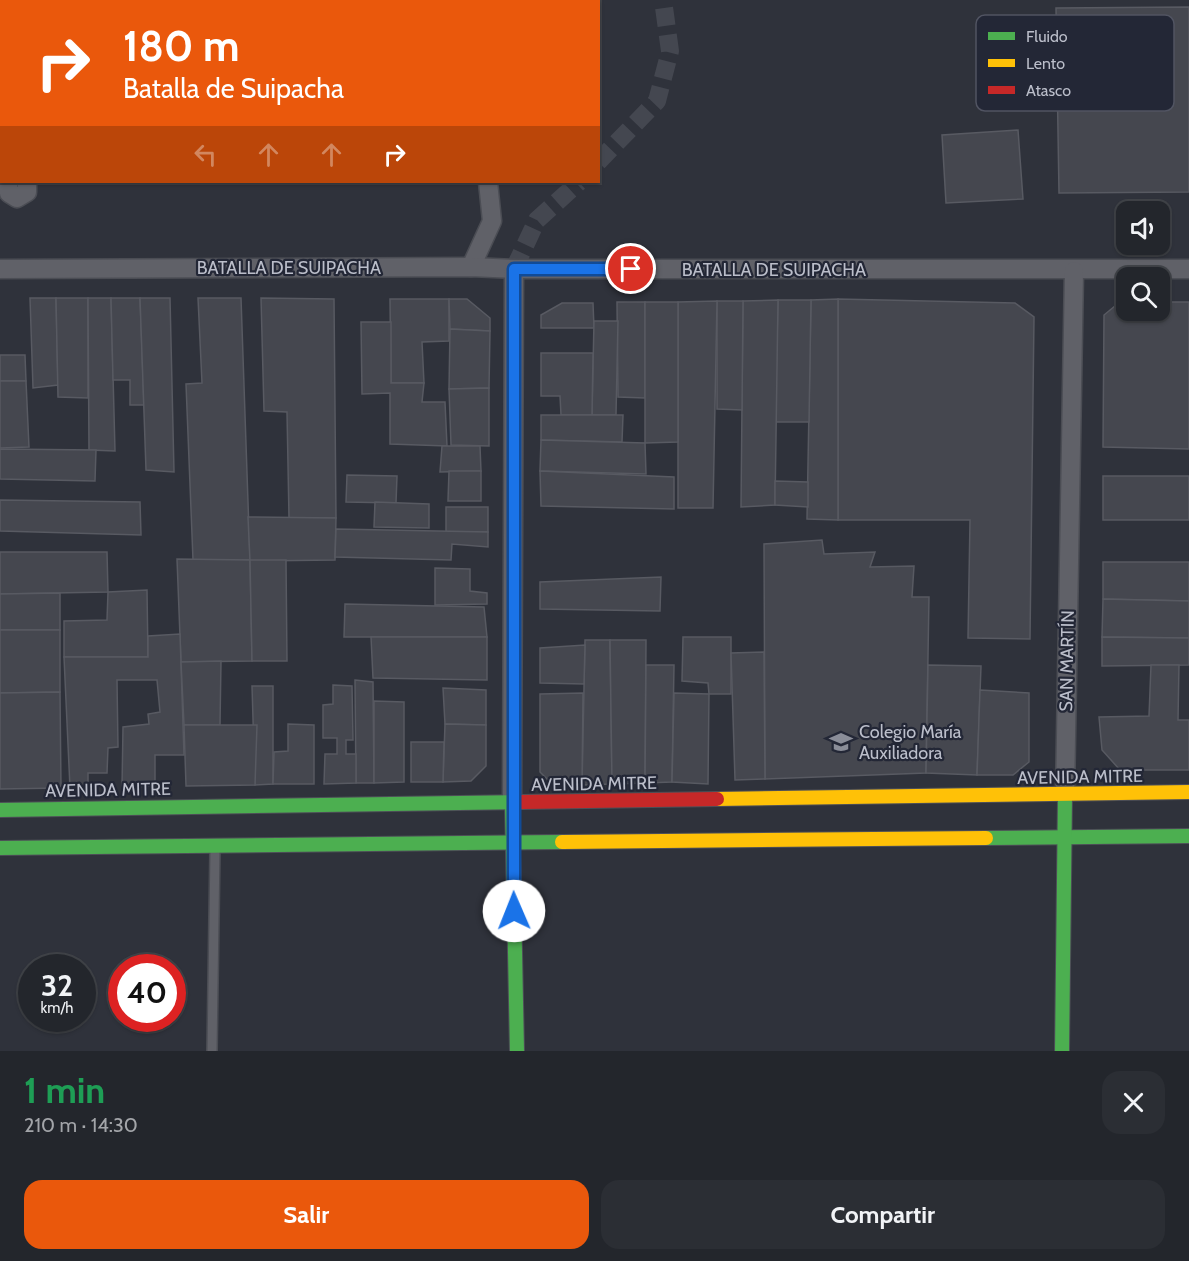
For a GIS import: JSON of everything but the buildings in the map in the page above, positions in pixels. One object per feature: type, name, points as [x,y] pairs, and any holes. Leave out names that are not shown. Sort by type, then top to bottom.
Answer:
[{"type":"main road","name":"AVENIDA MITRE","points":[[0,810],[1189,792]]},
{"type":"main road","name":"SAN MARTÍN","points":[[1062,1051],[1065,795]]},
{"type":"main road","points":[[512,803],[517,1051]]},
{"type":"main road","points":[[0,848],[512,841],[1064,839],[1189,836]]},
{"type":"street","points":[[8,183],[9,193],[17,198],[27,192],[27,183]]},
{"type":"street","points":[[471,267],[492,221],[488,183]]},
{"type":"street","name":"BATALLA DE SUIPACHA","points":[[0,269],[471,267],[1074,271],[1189,269]]},
{"type":"street","points":[[512,803],[514,269]]},
{"type":"street","name":"SAN MARTÍN","points":[[1065,795],[1074,271]]},
{"type":"lane","points":[[212,1051],[215,845]]},
{"type":"tunnel","points":[[600,160],[657,101],[670,51],[663,0]]},
{"type":"tunnel","points":[[514,269],[537,220],[578,183]]},
{"type":"traffic: fast","points":[[1062,1051],[1065,795]]},
{"type":"traffic: fast","points":[[0,810],[522,802]]},
{"type":"traffic: fast","points":[[512,803],[517,1051]]},
{"type":"traffic: fast","points":[[986,838],[1189,836]]},
{"type":"traffic: fast","points":[[0,848],[562,842]]},
{"type":"traffic: slow","points":[[717,799],[1189,792]]},
{"type":"traffic: slow","points":[[562,842],[986,838]]},
{"type":"traffic: jam","points":[[522,802],[717,799]]},
{"type":"place","name":"Colegio María Auxiliadora","points":[[841,742]]},
{"type":"route","points":[[514,911],[512,803],[514,269],[631,269]]}]
